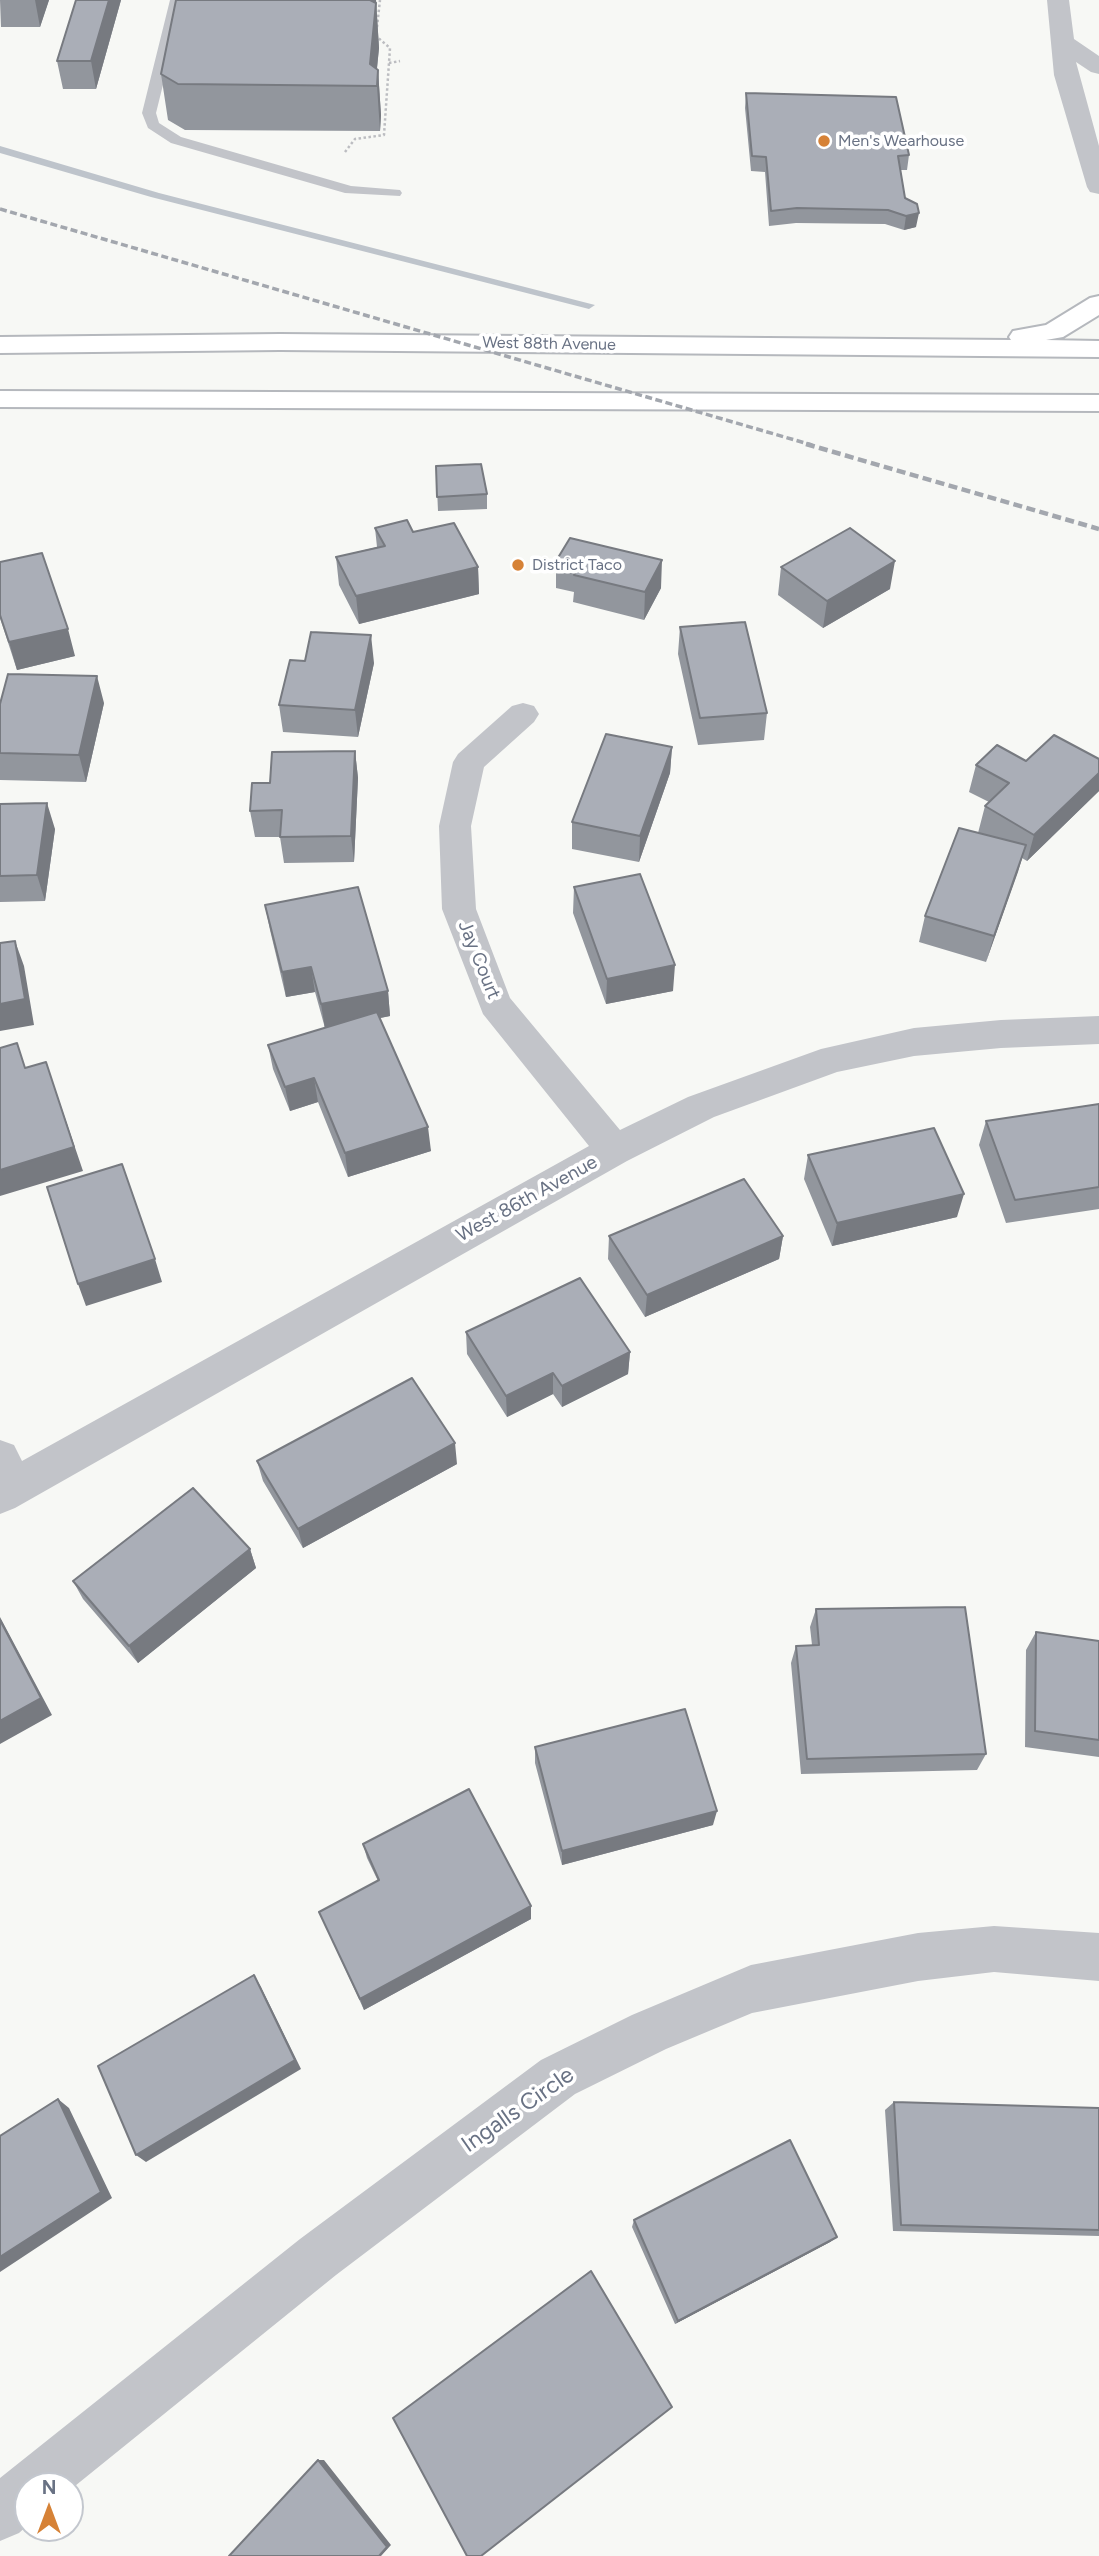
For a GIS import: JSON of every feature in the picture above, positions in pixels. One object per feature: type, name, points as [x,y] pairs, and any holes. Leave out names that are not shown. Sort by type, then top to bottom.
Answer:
[{"type":"main road","points":[[965,348],[1054,331],[1099,304]]},
{"type":"main road","name":"West 88th Avenue","points":[[0,345],[294,342],[1099,349]]},
{"type":"main road","points":[[0,399],[1099,403]]},
{"type":"street","points":[[1058,0],[1066,75],[1099,187]]},
{"type":"street","points":[[1062,41],[1099,67]]},
{"type":"street","name":"Jay Court","points":[[523,714],[469,762],[455,825],[459,909],[495,1004],[614,1150]]},
{"type":"street","name":"West 86th Avenue","points":[[5,1480],[614,1150],[701,1107],[834,1059],[914,1042],[1001,1034],[1099,1030]]},
{"type":"street","name":"Ingalls Circle","points":[[49,2472],[318,2257],[547,2085],[638,2037],[751,1989],[918,1957],[994,1950],[1099,1957]]},
{"type":"street","points":[[0,2514],[14,2502]]},
{"type":"lane","points":[[177,0],[149,113],[153,125],[176,140],[350,190],[395,193]]},
{"type":"path","points":[[345,153],[355,139],[384,135],[390,48],[376,37],[380,0]]},
{"type":"path","points":[[389,63],[400,61]]},
{"type":"building","points":[[76,0],[109,0],[91,61],[57,61]]},
{"type":"building","points":[[176,0],[370,0],[376,3],[370,64],[378,70],[377,86],[178,84],[161,74]]},
{"type":"building","name":"Men's Wearhouse","points":[[746,93],[896,97],[909,155],[898,156],[905,198],[917,204],[919,213],[906,216],[888,210],[797,208],[771,211],[766,157],[752,156]]},
{"type":"building","points":[[481,464],[487,494],[437,497],[436,466]]},
{"type":"building","points":[[407,520],[413,532],[454,523],[478,567],[356,596],[336,557],[385,546],[375,528]]},
{"type":"building","points":[[850,528],[895,561],[827,601],[781,567]]},
{"type":"building","points":[[570,538],[662,560],[645,592],[574,575],[579,566],[556,561]]},
{"type":"building","points":[[42,553],[68,629],[9,642],[0,615],[0,562]]},
{"type":"building","points":[[745,622],[767,713],[700,718],[680,627]]},
{"type":"building","points":[[311,632],[371,635],[355,710],[279,705],[290,660],[305,661]]},
{"type":"building","points":[[8,674],[97,676],[79,755],[0,753],[0,704]]},
{"type":"building","points":[[606,734],[672,747],[640,836],[572,822]]},
{"type":"building","points":[[1054,735],[1099,759],[1099,773],[1034,835],[985,806],[1009,783],[976,765],[997,745],[1026,761]]},
{"type":"building","points":[[355,751],[351,836],[280,837],[282,810],[250,811],[252,783],[270,783],[272,752]]},
{"type":"building","points":[[47,803],[37,875],[0,876],[0,804]]},
{"type":"building","points":[[959,828],[1026,845],[994,936],[925,916]]},
{"type":"building","points":[[640,874],[675,965],[607,979],[574,887]]},
{"type":"building","points":[[358,887],[388,991],[321,1004],[311,967],[282,972],[265,905]]},
{"type":"building","points":[[15,941],[25,999],[0,1004],[0,943]]},
{"type":"building","points":[[377,1012],[428,1127],[345,1153],[314,1078],[285,1087],[268,1045]]},
{"type":"building","points":[[17,1043],[25,1068],[46,1062],[74,1147],[0,1170],[0,1048]]},
{"type":"building","points":[[1099,1104],[1099,1187],[1015,1200],[986,1121]]},
{"type":"building","points":[[934,1128],[964,1194],[837,1223],[808,1155]]},
{"type":"building","points":[[122,1164],[155,1259],[78,1284],[47,1187]]},
{"type":"building","points":[[744,1179],[783,1236],[647,1295],[609,1236]]},
{"type":"building","points":[[580,1278],[630,1352],[562,1386],[553,1373],[506,1396],[466,1332]]},
{"type":"building","points":[[412,1378],[455,1443],[298,1529],[257,1461]]},
{"type":"building","points":[[193,1488],[250,1549],[129,1646],[73,1581]]},
{"type":"building","points":[[965,1607],[986,1754],[807,1759],[796,1646],[819,1645],[816,1609]]},
{"type":"building","points":[[0,1620],[41,1698],[0,1721]]},
{"type":"building","points":[[1036,1632],[1099,1641],[1099,1740],[1035,1731]]},
{"type":"building","points":[[685,1709],[717,1811],[562,1851],[535,1747]]},
{"type":"building","points":[[469,1789],[531,1906],[360,1999],[319,1912],[379,1880],[363,1844]]},
{"type":"building","points":[[254,1975],[295,2060],[136,2155],[98,2066]]},
{"type":"building","points":[[58,2099],[101,2192],[0,2257],[0,2136]]},
{"type":"building","points":[[894,2102],[1099,2108],[1099,2230],[901,2225]]},
{"type":"building","points":[[790,2140],[837,2237],[678,2321],[634,2220]]},
{"type":"building","points":[[591,2271],[672,2407],[481,2556],[467,2556],[393,2418]]},
{"type":"building","points":[[318,2460],[387,2547],[379,2556],[229,2556]]},
{"type":"waterway","points":[[0,149],[155,195],[589,305]]},
{"type":"railway","points":[[0,209],[812,445]]},
{"type":"railway","points":[[806,444],[1099,529]]},
{"type":"place","name":"Men's Wearhouse","points":[[824,141]]},
{"type":"place","name":"District Taco","points":[[518,565]]}]
